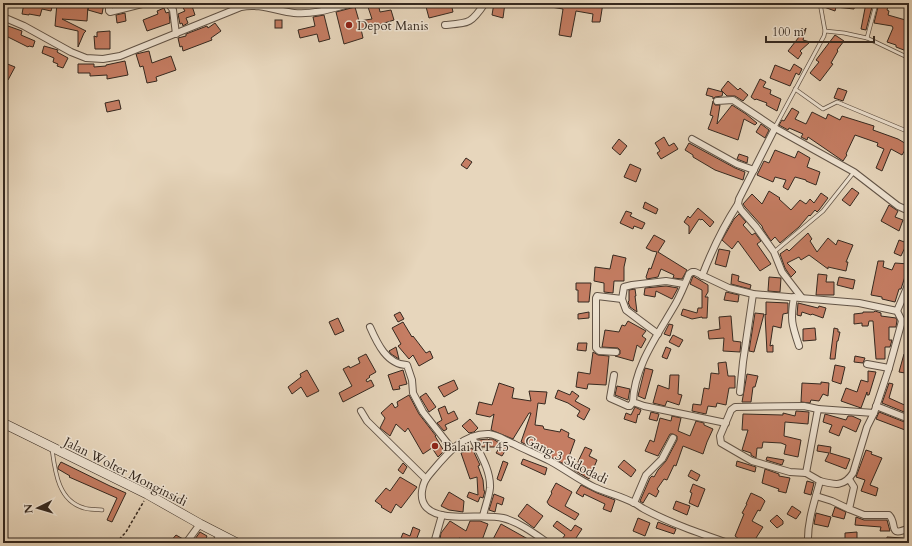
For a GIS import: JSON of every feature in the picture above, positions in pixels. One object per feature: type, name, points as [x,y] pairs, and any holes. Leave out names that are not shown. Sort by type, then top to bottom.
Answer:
[{"type":"main road","name":"Jalan Wolter Monginsidi","points":[[3,423],[147,494],[237,543]]},
{"type":"street","points":[[109,3],[110,12],[146,3]]},
{"type":"street","points":[[168,3],[173,10],[176,34]]},
{"type":"street","points":[[3,17],[24,26],[71,52],[86,58],[103,59],[120,56],[237,8],[253,6],[303,13],[320,11],[353,3]]},
{"type":"street","points":[[445,25],[467,23],[471,21],[485,3]]},
{"type":"street","points":[[717,101],[733,100],[775,128],[854,172],[898,206],[909,211]]},
{"type":"street","points":[[702,276],[713,248],[738,204],[739,199],[775,128]]},
{"type":"street","points":[[692,139],[720,156],[754,170]]},
{"type":"street","points":[[738,204],[774,252],[782,272],[802,298]]},
{"type":"street","points":[[614,375],[610,398],[630,406],[633,402],[633,392],[641,368],[658,334],[677,302],[689,274],[692,272],[729,288],[753,294],[859,303],[897,310]]},
{"type":"street","points":[[658,334],[626,310],[622,299],[624,289],[626,286],[666,281],[684,284]]},
{"type":"street","points":[[874,413],[804,406],[739,407],[731,410],[720,436],[721,443],[752,461],[790,472],[806,473],[820,481],[838,484],[844,483],[849,479],[853,473],[867,427],[874,413],[889,368],[902,321],[897,310],[909,283]]},
{"type":"street","points":[[740,392],[753,294]]},
{"type":"street","points":[[616,352],[598,351],[596,348],[596,298],[597,296],[600,296],[622,299]]},
{"type":"street","points":[[794,297],[791,315],[793,328],[799,346]]},
{"type":"street","points":[[902,321],[909,322]]},
{"type":"street","points":[[370,327],[376,342],[384,353],[399,365],[407,365],[412,380],[413,393],[423,412],[452,449]]},
{"type":"street","points":[[867,364],[889,368]]},
{"type":"street","points":[[633,402],[644,406],[726,423]]},
{"type":"street","points":[[876,406],[909,419]]},
{"type":"street","points":[[806,473],[818,408]]},
{"type":"street","points":[[361,411],[368,421],[426,479]]},
{"type":"street","name":"Gang 3 Sidodadi","points":[[442,514],[428,509],[424,504],[422,498],[426,479],[452,449],[472,437],[490,434],[499,436],[549,461],[593,486],[634,503],[643,509],[689,530],[728,543]]},
{"type":"street","points":[[472,437],[484,462],[489,477],[490,488],[483,516]]},
{"type":"street","points":[[634,503],[646,475],[662,459],[673,438]]},
{"type":"street","points":[[849,479],[854,487],[849,509]]},
{"type":"street","points":[[808,543],[808,535],[820,481]]},
{"type":"street","points":[[816,496],[832,501],[864,516],[889,515],[892,518],[893,530],[895,531],[900,532],[909,528]]},
{"type":"street","points":[[434,543],[442,514],[452,517],[483,516],[504,518],[532,531],[548,543]]},
{"type":"street","points":[[186,543],[200,524]]},
{"type":"street","points":[[215,543],[221,534]]},
{"type":"lane","points":[[775,128],[824,36],[825,31],[820,3]]},
{"type":"lane","points":[[867,38],[876,4]]},
{"type":"lane","points":[[825,31],[867,38],[909,58]]},
{"type":"lane","points":[[795,89],[823,110],[837,102],[909,132]]},
{"type":"lane","points":[[774,252],[823,211],[854,172]]},
{"type":"lane","points":[[52,447],[55,474],[61,488],[70,501],[84,508],[102,510]]},
{"type":"path","points":[[116,543],[129,527],[147,494]]},
{"type":"building","points":[[24,3],[53,3],[51,11],[42,9],[40,16],[22,14]]},
{"type":"building","points":[[57,3],[68,7],[69,3],[84,3],[88,5],[87,21],[62,19],[86,31],[78,47],[78,31],[55,26]]},
{"type":"building","points":[[90,3],[104,3],[102,14],[88,10]]},
{"type":"building","points":[[180,3],[191,3],[195,15],[186,18],[188,23],[183,26],[182,23],[180,24],[178,14],[185,11]]},
{"type":"building","points":[[378,3],[380,12],[391,10],[394,20],[361,29],[363,38],[344,44],[336,12],[355,7],[359,21],[372,19],[367,4]]},
{"type":"building","points":[[425,3],[451,3],[453,12],[429,18]]},
{"type":"building","points":[[494,3],[505,3],[503,18],[492,15]]},
{"type":"building","points":[[546,3],[603,3],[600,22],[592,22],[593,14],[576,11],[571,37],[559,35],[563,9],[545,6]]},
{"type":"building","points":[[823,3],[855,3],[854,9],[836,7],[835,11],[824,7]]},
{"type":"building","points":[[866,3],[873,3],[866,30],[861,29]]},
{"type":"building","points":[[879,3],[889,3],[887,10],[889,11],[888,15],[909,21],[905,42],[909,43],[909,52],[887,42],[893,28],[892,26],[874,23]]},
{"type":"building","points":[[164,8],[166,13],[169,12],[170,23],[147,31],[143,20],[158,14],[157,11]]},
{"type":"building","points":[[125,13],[126,21],[117,23],[116,15]]},
{"type":"building","points":[[324,15],[330,39],[319,42],[317,34],[300,38],[298,30],[315,26],[313,17]]},
{"type":"building","points":[[275,20],[282,20],[282,28],[275,28]]},
{"type":"building","points":[[215,23],[221,31],[211,38],[212,40],[183,51],[182,46],[180,47],[178,38],[186,36],[186,34],[207,26],[208,28]]},
{"type":"building","points":[[8,26],[22,31],[21,35],[35,41],[33,47],[28,47],[4,35]]},
{"type":"building","points":[[802,28],[804,31],[806,28],[803,40],[810,42],[800,51],[802,53],[798,59],[788,51],[799,37],[796,34]]},
{"type":"building","points":[[110,31],[110,49],[95,49],[94,36],[97,37],[97,32]]},
{"type":"building","points":[[835,35],[844,41],[837,50],[838,51],[831,63],[833,64],[820,81],[810,73],[819,62],[816,60]]},
{"type":"building","points":[[44,46],[58,50],[57,52],[68,58],[63,68],[57,66],[58,64],[53,62],[54,58],[42,53]]},
{"type":"building","points":[[149,51],[152,63],[171,56],[176,70],[156,77],[157,81],[147,83],[143,66],[140,67],[136,54]]},
{"type":"building","points":[[125,61],[128,75],[107,79],[107,75],[90,76],[90,73],[78,73],[78,64],[94,64],[94,67],[106,66]]},
{"type":"building","points":[[5,63],[15,67],[8,80],[3,78],[3,66]]},
{"type":"building","points":[[794,64],[802,69],[799,75],[796,73],[790,86],[770,78],[775,65],[790,71]]},
{"type":"building","points":[[760,79],[766,82],[763,87],[771,90],[770,94],[781,99],[777,111],[766,105],[767,103],[756,99],[755,100],[751,97]]},
{"type":"building","points":[[728,81],[738,90],[740,88],[748,95],[743,101],[735,96],[727,96],[721,90]]},
{"type":"building","points":[[708,88],[723,92],[722,96],[715,97],[713,99],[713,97],[706,95]]},
{"type":"building","points":[[838,88],[847,91],[843,101],[834,98]]},
{"type":"building","points":[[119,100],[121,109],[107,112],[105,103]]},
{"type":"building","points":[[713,101],[715,105],[720,105],[717,124],[732,105],[757,123],[755,125],[744,119],[738,140],[708,129],[713,116],[710,115]]},
{"type":"building","points":[[792,108],[799,112],[795,119],[806,124],[812,112],[826,119],[828,114],[840,120],[842,116],[874,126],[873,130],[898,139],[908,145],[902,155],[891,149],[882,171],[876,168],[884,149],[877,146],[878,143],[855,135],[843,161],[808,137],[807,140],[801,137],[803,134],[789,128],[788,130],[779,125],[782,120],[784,121]]},
{"type":"building","points":[[761,124],[769,130],[765,138],[756,132]]},
{"type":"building","points":[[664,137],[669,146],[674,143],[678,149],[661,159],[657,153],[660,151],[655,143]]},
{"type":"building","points":[[619,139],[627,146],[620,155],[612,148]]},
{"type":"building","points":[[689,143],[745,172],[743,180],[715,170],[693,157],[693,155],[685,150]]},
{"type":"building","points":[[775,150],[795,158],[798,151],[810,158],[807,167],[820,172],[816,185],[795,177],[788,190],[783,187],[786,180],[775,177],[773,182],[757,175],[764,161],[769,163]]},
{"type":"building","points":[[739,154],[748,157],[747,163],[737,159]]},
{"type":"building","points":[[466,158],[472,162],[467,169],[461,165]]},
{"type":"building","points":[[630,164],[641,169],[636,182],[624,177]]},
{"type":"building","points":[[852,188],[859,193],[850,206],[842,200]]},
{"type":"building","points":[[769,191],[780,198],[779,199],[791,210],[800,200],[806,204],[810,199],[814,203],[821,193],[828,198],[817,212],[815,210],[810,216],[809,215],[799,227],[780,243],[775,237],[771,241],[762,226],[743,204],[752,194],[762,204]]},
{"type":"building","points":[[645,202],[658,209],[656,214],[643,208]]},
{"type":"building","points":[[889,205],[898,211],[895,217],[903,220],[899,231],[881,221]]},
{"type":"building","points":[[698,208],[714,222],[710,227],[702,219],[699,219],[689,234],[689,226],[684,222],[688,216],[690,218]]},
{"type":"building","points":[[626,211],[632,213],[630,216],[645,223],[642,229],[634,226],[633,229],[620,223]]},
{"type":"building","points":[[739,214],[746,222],[743,225],[752,235],[755,233],[761,241],[757,244],[771,264],[760,271],[738,241],[732,249],[722,240],[734,219]]},
{"type":"building","points":[[808,233],[812,239],[810,241],[817,252],[828,238],[836,245],[838,240],[853,245],[846,262],[848,262],[846,271],[828,267],[828,269],[809,255],[801,260],[799,257],[787,263],[796,272],[791,277],[785,268],[780,254],[787,249],[789,251]]},
{"type":"building","points":[[654,235],[665,241],[658,252],[687,270],[682,279],[673,278],[674,275],[661,269],[658,277],[647,279],[646,277],[649,268],[651,269],[657,252],[646,248]]},
{"type":"building","points":[[899,240],[907,243],[901,256],[894,253]]},
{"type":"building","points":[[719,249],[730,251],[726,267],[715,264]]},
{"type":"building","points":[[613,255],[626,258],[624,267],[624,281],[614,281],[613,293],[604,292],[604,283],[594,281],[595,267],[610,269]]},
{"type":"building","points":[[878,261],[884,261],[883,267],[892,270],[895,263],[909,264],[895,302],[871,295]]},
{"type":"building","points":[[732,274],[739,276],[738,281],[751,285],[750,289],[731,284]]},
{"type":"building","points":[[818,274],[827,275],[826,282],[834,282],[834,295],[816,295]]},
{"type":"building","points":[[693,276],[708,285],[708,292],[705,297],[708,297],[707,318],[702,317],[692,319],[681,315],[683,309],[697,313],[698,308],[702,308],[702,290],[690,284]]},
{"type":"building","points":[[769,277],[781,278],[780,292],[768,291]]},
{"type":"building","points":[[839,277],[855,280],[853,289],[837,285]]},
{"type":"building","points":[[576,283],[591,283],[589,302],[578,302],[578,290],[576,290]]},
{"type":"building","points":[[666,286],[678,288],[672,299],[656,291],[655,297],[644,295],[645,288]]},
{"type":"building","points":[[635,289],[637,312],[630,307],[628,302],[629,290]]},
{"type":"building","points":[[726,292],[739,295],[738,302],[724,300]]},
{"type":"building","points":[[766,302],[788,303],[788,313],[783,314],[781,328],[773,326],[770,346],[773,345],[773,352],[767,352],[765,314],[766,315]]},
{"type":"building","points":[[798,303],[818,308],[819,306],[826,308],[823,318],[802,312],[801,316],[797,315]]},
{"type":"building","points":[[875,311],[881,313],[881,316],[896,318],[897,320],[896,327],[889,327],[889,340],[892,340],[890,347],[885,347],[885,359],[876,359],[873,321],[869,321],[868,326],[862,326],[862,323],[854,324],[854,314]]},
{"type":"building","points":[[400,312],[404,319],[398,322],[394,315]]},
{"type":"building","points":[[589,312],[589,318],[578,319],[578,314]]},
{"type":"building","points":[[755,313],[764,314],[754,352],[749,351]]},
{"type":"building","points":[[731,316],[733,341],[741,342],[740,352],[723,351],[724,338],[709,339],[708,331],[720,329],[719,317]]},
{"type":"building","points":[[338,318],[344,331],[335,335],[329,322]]},
{"type":"building","points":[[628,321],[646,331],[642,336],[646,339],[641,348],[637,345],[633,361],[615,356],[620,354],[620,350],[618,348],[602,347],[605,330],[619,332],[622,325],[625,326]]},
{"type":"building","points":[[403,322],[412,337],[413,336],[426,353],[430,351],[433,358],[419,366],[413,355],[409,359],[398,346],[401,344],[392,328]]},
{"type":"building","points":[[669,324],[673,325],[670,336],[664,334]]},
{"type":"building","points":[[815,328],[816,340],[803,341],[803,329]]},
{"type":"building","points":[[834,328],[838,329],[838,332],[840,332],[837,341],[835,359],[830,359]]},
{"type":"building","points":[[673,335],[683,340],[679,347],[669,342]]},
{"type":"building","points":[[578,343],[587,343],[586,351],[577,350]]},
{"type":"building","points":[[396,347],[399,359],[389,351]]},
{"type":"building","points":[[666,347],[671,349],[667,359],[662,357]]},
{"type":"building","points":[[593,352],[598,355],[609,356],[606,385],[588,384],[587,389],[576,387],[578,372],[590,374]]},
{"type":"building","points":[[366,354],[376,372],[369,376],[370,377],[366,380],[367,382],[371,380],[374,386],[343,402],[339,393],[352,386],[343,369],[349,366],[350,368],[360,363],[358,358]]},
{"type":"building","points":[[905,354],[905,373],[899,372]]},
{"type":"building","points":[[855,356],[865,358],[863,363],[854,362]]},
{"type":"building","points":[[726,362],[728,376],[735,376],[735,388],[729,388],[726,405],[717,403],[716,407],[708,406],[706,414],[692,411],[693,404],[701,405],[704,388],[709,389],[711,373],[719,374],[718,363]]},
{"type":"building","points":[[835,365],[845,367],[841,384],[832,381]]},
{"type":"building","points":[[645,368],[653,370],[645,399],[638,396]]},
{"type":"building","points":[[307,370],[319,391],[307,397],[301,387],[292,394],[288,387],[301,377],[300,374]]},
{"type":"building","points":[[403,370],[407,384],[399,386],[400,389],[393,390],[388,375]]},
{"type":"building","points":[[868,371],[876,372],[869,395],[867,395],[867,392],[861,408],[841,401],[846,388],[857,392],[861,380],[868,382]]},
{"type":"building","points":[[747,374],[758,376],[755,387],[753,387],[751,402],[742,402]]},
{"type":"building","points":[[670,375],[679,375],[678,394],[682,395],[679,405],[667,401],[665,406],[653,403],[658,385],[669,389]]},
{"type":"building","points":[[454,380],[458,389],[444,397],[438,387]]},
{"type":"building","points":[[821,382],[829,383],[828,396],[823,394],[819,401],[811,400],[810,403],[801,402],[802,383],[821,384]]},
{"type":"building","points":[[499,383],[514,388],[512,398],[531,401],[529,391],[547,392],[545,404],[538,403],[535,425],[543,426],[544,429],[560,432],[561,429],[569,433],[568,437],[575,440],[566,465],[521,442],[531,413],[529,413],[513,439],[491,430],[494,414],[490,417],[476,414],[479,402],[492,405]]},
{"type":"building","points":[[889,383],[893,384],[889,398],[909,407],[909,414],[882,403]]},
{"type":"building","points":[[617,386],[630,389],[628,400],[615,395]]},
{"type":"building","points":[[558,390],[570,395],[572,391],[579,396],[575,401],[590,409],[584,420],[577,416],[580,411],[568,403],[555,398]]},
{"type":"building","points":[[426,393],[436,407],[429,412],[420,397]]},
{"type":"building","points":[[409,395],[419,414],[436,436],[444,451],[438,457],[432,448],[423,454],[408,428],[405,432],[396,424],[390,436],[380,428],[385,418],[381,413],[392,403],[395,408],[398,406],[397,402]]},
{"type":"building","points":[[445,406],[448,414],[454,411],[458,419],[445,425],[447,429],[444,431],[437,423],[442,420],[438,409]]},
{"type":"building","points":[[635,407],[641,410],[639,415],[638,414],[636,423],[624,419],[626,413],[631,415]]},
{"type":"building","points":[[796,411],[809,412],[808,424],[785,422],[784,436],[801,440],[798,457],[784,454],[786,445],[781,443],[763,442],[762,448],[757,448],[756,458],[751,455],[751,453],[742,450],[748,430],[742,430],[743,414],[783,415],[783,413],[795,416]]},
{"type":"building","points":[[651,412],[659,414],[657,421],[649,419]]},
{"type":"building","points":[[879,412],[907,423],[905,430],[876,419]]},
{"type":"building","points":[[825,414],[846,420],[848,416],[852,416],[861,420],[856,432],[843,426],[839,436],[829,432],[832,425],[823,422]]},
{"type":"building","points":[[672,416],[681,418],[678,431],[690,436],[696,421],[704,423],[704,425],[713,429],[703,454],[683,446],[676,466],[674,465],[667,480],[664,479],[657,489],[659,491],[656,497],[649,493],[643,503],[640,501],[650,478],[652,476],[654,477],[666,461],[677,440],[677,436],[670,434],[658,456],[645,451],[650,440],[654,442],[660,418],[671,421]]},
{"type":"building","points":[[470,419],[478,428],[474,432],[469,433],[462,426]]},
{"type":"building","points":[[493,439],[507,448],[502,456],[496,453],[500,447],[482,447],[478,440]]},
{"type":"building","points":[[818,445],[831,447],[830,453],[850,459],[846,469],[825,461],[829,453],[817,451]]},
{"type":"building","points":[[585,447],[592,450],[589,456],[597,460],[589,479],[574,470]]},
{"type":"building","points":[[472,448],[480,465],[478,466],[485,491],[483,498],[480,497],[478,502],[467,497],[469,492],[478,495],[477,477],[470,479],[461,453]]},
{"type":"building","points":[[866,450],[872,452],[871,454],[882,458],[870,485],[878,488],[876,496],[861,491],[865,480],[856,477]]},
{"type":"building","points":[[767,457],[784,460],[782,465],[766,460]]},
{"type":"building","points":[[523,459],[547,468],[545,475],[521,464]]},
{"type":"building","points":[[624,460],[636,470],[631,477],[618,467]]},
{"type":"building","points":[[503,461],[508,463],[501,481],[497,479]]},
{"type":"building","points":[[737,461],[756,467],[755,472],[736,466]]},
{"type":"building","points":[[61,462],[126,493],[112,522],[107,520],[117,498],[69,477],[70,476],[58,469]]},
{"type":"building","points":[[403,463],[407,467],[403,474],[398,470]]},
{"type":"building","points":[[765,469],[779,474],[779,476],[790,478],[786,493],[778,491],[779,489],[762,483]]},
{"type":"building","points":[[691,470],[700,475],[697,481],[688,476]]},
{"type":"building","points":[[400,477],[417,487],[401,508],[396,504],[391,513],[375,501],[386,488],[390,491]]},
{"type":"building","points":[[807,481],[814,483],[811,495],[804,493]]},
{"type":"building","points":[[556,483],[572,492],[565,506],[579,514],[575,520],[549,505],[547,502]]},
{"type":"building","points":[[693,484],[705,489],[698,507],[689,503],[692,493],[690,492]]},
{"type":"building","points":[[581,485],[615,500],[611,512],[603,509],[605,504],[584,494],[583,497],[576,493]]},
{"type":"building","points":[[449,492],[464,501],[463,512],[449,510],[441,506]]},
{"type":"building","points":[[751,493],[765,501],[760,511],[758,510],[752,521],[763,527],[756,538],[762,543],[744,543],[735,536],[744,514],[742,513]]},
{"type":"building","points":[[494,494],[504,498],[502,505],[497,503],[495,512],[489,510]]},
{"type":"building","points":[[676,501],[690,506],[687,515],[673,509]]},
{"type":"building","points":[[527,504],[543,516],[534,528],[518,516]]},
{"type":"building","points":[[792,506],[801,512],[796,519],[787,514]]},
{"type":"building","points":[[835,507],[846,512],[844,519],[832,516]]},
{"type":"building","points":[[816,513],[831,517],[828,527],[814,524]]},
{"type":"building","points":[[777,515],[783,521],[783,524],[777,528],[770,521]]},
{"type":"building","points":[[856,517],[864,520],[887,520],[890,531],[880,531],[881,527],[855,525]]},
{"type":"building","points":[[638,518],[650,523],[645,536],[633,531]]},
{"type":"building","points":[[450,521],[466,531],[470,521],[480,521],[488,524],[481,543],[472,543],[459,538],[455,543],[446,543],[440,539],[441,533]]},
{"type":"building","points":[[557,521],[571,531],[575,525],[582,529],[576,538],[581,543],[559,543],[565,535],[553,526]]},
{"type":"building","points":[[658,522],[676,529],[674,534],[656,528]]},
{"type":"building","points":[[501,524],[535,543],[491,543]]},
{"type":"building","points":[[413,527],[420,530],[415,543],[399,543],[403,533],[410,536]]},
{"type":"building","points":[[200,532],[207,536],[204,543],[195,539]]},
{"type":"building","points":[[857,532],[857,541],[845,542],[845,533]]},
{"type":"building","points":[[176,535],[183,539],[182,543],[169,543]]},
{"type":"building","points":[[887,537],[903,538],[903,543],[886,543]]},
{"type":"place","name":"Depot Manis","points":[[349,25]]},
{"type":"place","name":"Balai RT 45","points":[[435,446]]}]
